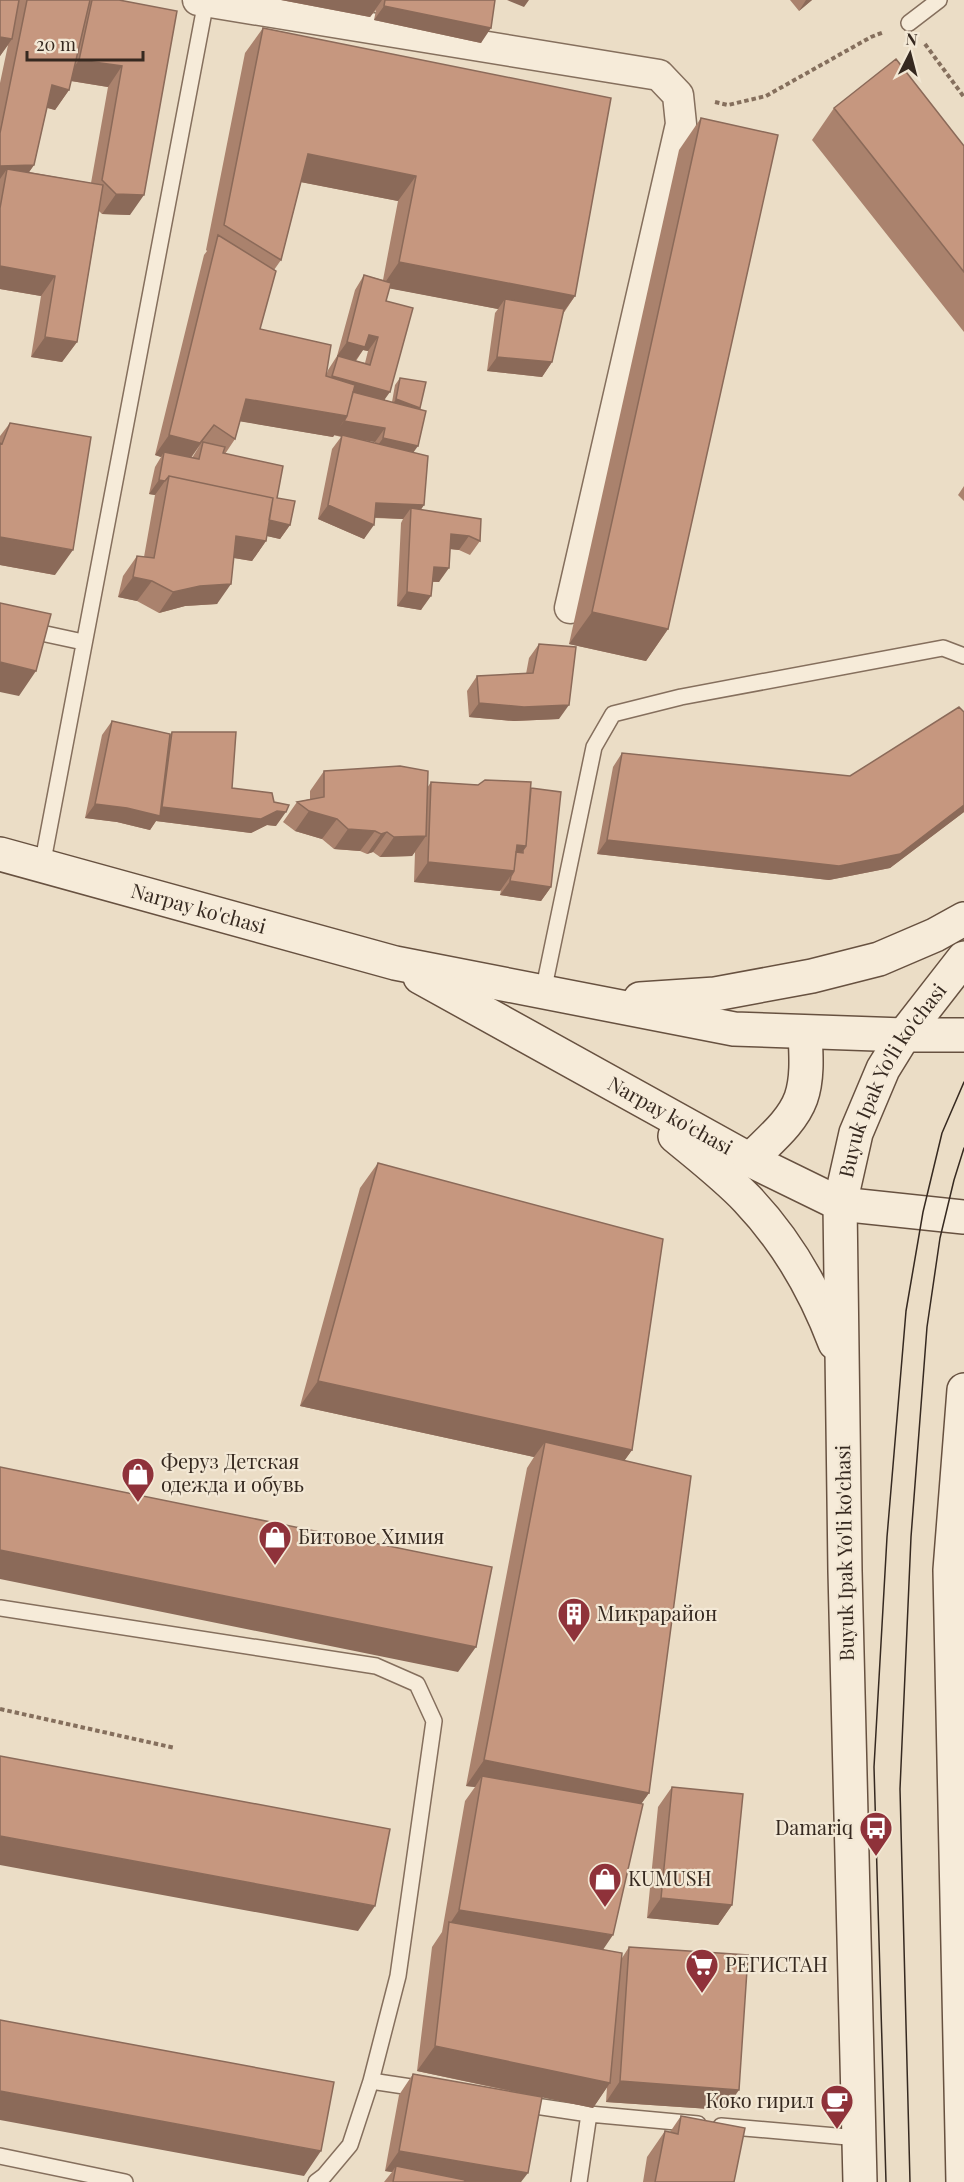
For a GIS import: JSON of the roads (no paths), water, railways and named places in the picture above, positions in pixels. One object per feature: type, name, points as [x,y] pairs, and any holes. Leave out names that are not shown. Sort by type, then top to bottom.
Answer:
[{"type":"main road","name":"Narpay ko'chasi","points":[[0,854],[395,963],[734,1029],[964,1035]]},
{"type":"main road","points":[[595,1002],[715,994],[812,976],[879,959],[935,935],[964,919]]},
{"type":"main road","name":"Buyuk Ipak Yo'li ko'chasi","points":[[860,2182],[845,1571],[840,1204],[856,1133],[883,1069],[904,1035],[964,958]]},
{"type":"main road","name":"Narpay ko'chasi","points":[[395,963],[750,1160],[840,1204],[964,1217]]},
{"type":"main road","points":[[750,1160],[792,1115],[801,1098],[806,1053],[805,1032]]},
{"type":"main road","points":[[616,1087],[715,1169],[747,1200],[787,1247],[820,1305],[842,1362]]},
{"type":"main road","points":[[963,2182],[950,1570],[961,1460],[964,1390]]},
{"type":"street","points":[[202,1],[659,75],[678,95],[681,124],[570,608]]},
{"type":"lane","points":[[909,23],[939,0]]},
{"type":"lane","points":[[42,866],[202,1]]},
{"type":"lane","points":[[0,624],[83,642]]},
{"type":"lane","points":[[543,992],[594,747],[613,714],[681,697],[943,648],[964,656]]},
{"type":"lane","points":[[0,1608],[376,1666],[417,1683],[434,1721],[398,1977],[371,2081],[350,2145],[324,2176],[316,2182]]},
{"type":"lane","points":[[371,2081],[440,2092]]},
{"type":"lane","points":[[509,2102],[589,2114],[859,2138]]},
{"type":"lane","points":[[579,2182],[589,2114]]},
{"type":"lane","points":[[0,2156],[125,2182]]},
{"type":"tram line","points":[[886,2182],[874,1767],[887,1537],[906,1311],[923,1212],[942,1133],[964,1082]]},
{"type":"tram line","points":[[910,2182],[900,1789],[911,1537],[927,1327],[940,1238],[964,1148]]},
{"type":"place","name":"Феруз Детская одежда и обувь","points":[[138,1503]]},
{"type":"place","name":"Битовое Химия","points":[[275,1566]]},
{"type":"place","name":"Микрарайон","points":[[574,1643]]},
{"type":"place","name":"Damariq","points":[[876,1857]]},
{"type":"place","name":"KUMUSH","points":[[605,1908]]},
{"type":"place","name":"РЕГИСТАН","points":[[702,1994]]},
{"type":"place","name":"Коко гирил","points":[[837,2130]]}]
